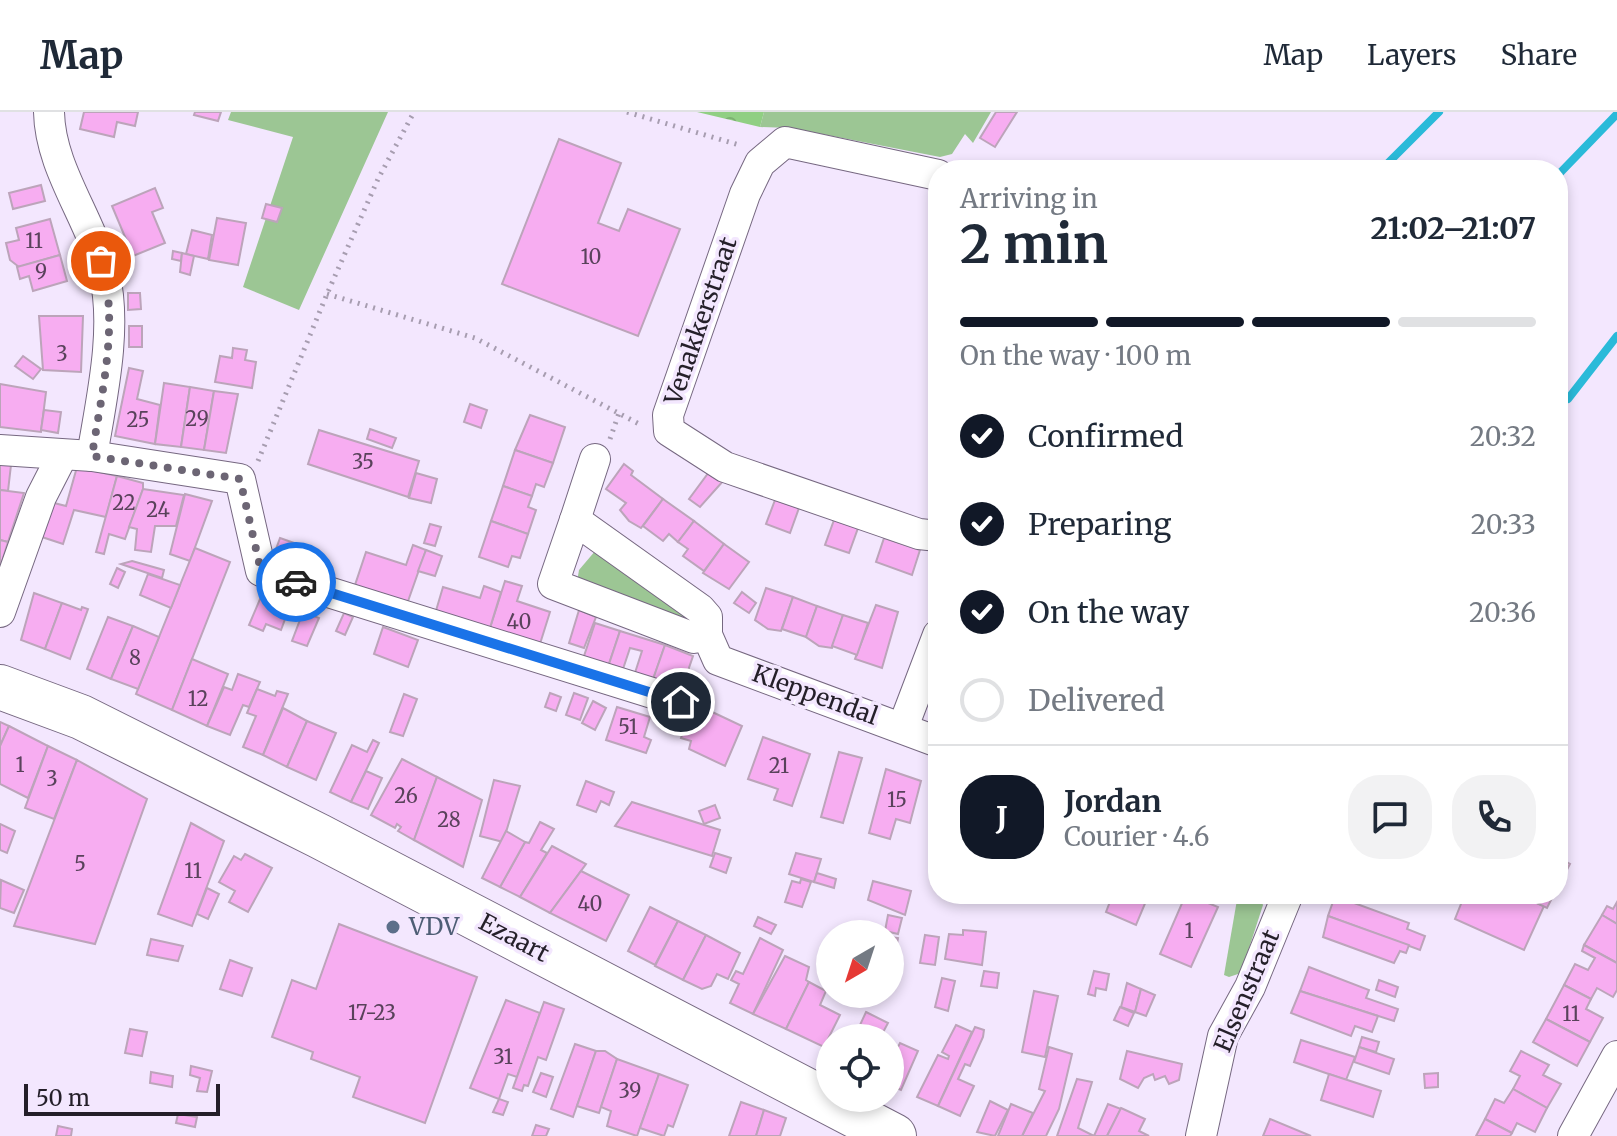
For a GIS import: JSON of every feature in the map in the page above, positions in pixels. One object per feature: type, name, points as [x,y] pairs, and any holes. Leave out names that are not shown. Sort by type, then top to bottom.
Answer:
[{"type":"main road","name":"Ezaart","points":[[0,687],[81,717],[319,836],[894,1136]]},
{"type":"street","points":[[49,112],[50,138],[105,276],[107,347],[92,456]]},
{"type":"street","points":[[760,163],[785,142],[928,173]]},
{"type":"street","name":"Venakkerstraat","points":[[760,163],[745,194],[668,415],[669,431],[725,467],[928,535]]},
{"type":"street","points":[[0,450],[92,456],[240,479],[261,571],[681,702]]},
{"type":"street","points":[[0,612],[41,497],[62,456]]},
{"type":"street","points":[[595,459],[553,584],[694,638],[707,635]]},
{"type":"street","name":"Kleppendal","points":[[575,520],[700,609],[707,617],[707,635],[718,660],[928,738]]},
{"type":"street","points":[[903,727],[928,661]]},
{"type":"street","name":"Elsenstraat","points":[[1201,1136],[1223,1036],[1250,987],[1284,904]]},
{"type":"street","points":[[1573,1136],[1617,1056]]},
{"type":"path","points":[[240,479],[259,460],[378,179],[414,112]]},
{"type":"path","points":[[627,112],[750,148],[760,163]]},
{"type":"path","points":[[327,294],[475,338],[651,430],[669,431]]},
{"type":"green space","points":[[231,112],[388,112],[299,310],[243,287],[293,137],[228,120]]},
{"type":"green space","points":[[697,112],[764,112],[760,127]]},
{"type":"green space","points":[[764,112],[991,112],[973,143],[965,134],[952,154],[940,157],[791,128],[760,127]]},
{"type":"green space","points":[[596,550],[690,611],[696,626],[577,582],[579,570]]},
{"type":"green space","points":[[1236,904],[1263,904],[1241,973],[1229,977],[1224,975]]},
{"type":"building","points":[[84,112],[138,112],[135,126],[117,122],[114,137],[80,129]]},
{"type":"building","points":[[195,112],[221,112],[218,121],[194,115]]},
{"type":"building","points":[[996,112],[1017,112],[995,147],[980,138]]},
{"type":"building","points":[[559,139],[621,163],[598,223],[619,231],[628,209],[680,229],[638,336],[502,284]]},
{"type":"building","points":[[41,185],[45,201],[13,209],[9,193]]},
{"type":"building","points":[[155,188],[163,208],[152,212],[165,243],[133,256],[112,206]]},
{"type":"building","points":[[266,204],[282,208],[277,222],[262,218]]},
{"type":"building","points":[[217,218],[246,223],[238,265],[209,260]]},
{"type":"building","points":[[50,219],[60,255],[19,267],[10,260],[6,243],[19,240],[16,228]]},
{"type":"building","points":[[192,230],[212,235],[208,259],[186,254]]},
{"type":"building","points":[[173,251],[182,253],[181,261],[172,259]]},
{"type":"building","points":[[182,253],[194,256],[190,275],[180,272]]},
{"type":"building","points":[[60,255],[67,281],[33,291],[29,276],[20,279],[17,267]]},
{"type":"building","points":[[128,293],[140,293],[141,309],[128,310]]},
{"type":"building","points":[[39,316],[83,316],[81,372],[43,370]]},
{"type":"building","points":[[129,326],[142,326],[142,347],[129,347]]},
{"type":"building","points":[[233,348],[247,350],[245,360],[256,362],[252,388],[215,382],[220,356],[232,358]]},
{"type":"building","points":[[23,356],[41,369],[33,379],[15,366]]},
{"type":"building","points":[[129,368],[143,371],[137,399],[160,405],[155,444],[115,436]]},
{"type":"building","points":[[164,383],[190,387],[181,447],[155,444]]},
{"type":"building","points":[[0,384],[46,392],[41,432],[0,427]]},
{"type":"building","points":[[190,387],[214,391],[204,450],[181,447]]},
{"type":"building","points":[[214,391],[238,394],[226,453],[204,450]]},
{"type":"building","points":[[470,404],[487,410],[481,428],[464,422]]},
{"type":"building","points":[[44,410],[61,412],[58,433],[41,430]]},
{"type":"building","points":[[530,415],[565,427],[553,463],[515,450]]},
{"type":"building","points":[[370,429],[396,438],[392,448],[367,439]]},
{"type":"building","points":[[319,430],[419,461],[408,497],[308,464]]},
{"type":"building","points":[[515,450],[553,463],[544,487],[536,484],[532,496],[503,486]]},
{"type":"building","points":[[0,464],[11,465],[8,491],[0,490]]},
{"type":"building","points":[[624,464],[633,471],[631,475],[663,499],[641,528],[629,521],[620,510],[626,503],[606,489]]},
{"type":"building","points":[[77,467],[117,476],[106,517],[74,510],[63,544],[42,537],[54,503],[66,506]]},
{"type":"building","points":[[709,472],[724,480],[700,507],[689,499]]},
{"type":"building","points":[[416,473],[437,479],[431,503],[409,498]]},
{"type":"building","points":[[117,476],[143,483],[143,489],[125,539],[109,534],[104,554],[96,552]]},
{"type":"building","points":[[503,486],[532,496],[528,507],[536,510],[528,534],[491,521]]},
{"type":"building","points":[[143,489],[184,495],[176,526],[155,526],[151,552],[135,550],[137,529],[129,527]]},
{"type":"building","points":[[0,490],[24,493],[8,542],[0,540]]},
{"type":"building","points":[[185,494],[212,501],[190,561],[170,554]]},
{"type":"building","points":[[663,499],[694,521],[678,542],[669,534],[663,541],[643,526]]},
{"type":"building","points":[[775,500],[799,508],[790,533],[766,524]]},
{"type":"building","points":[[834,520],[858,528],[849,553],[825,545]]},
{"type":"building","points":[[491,521],[528,534],[520,558],[512,556],[508,567],[479,557]]},
{"type":"building","points":[[694,521],[724,544],[704,571],[683,556],[688,549],[678,542]]},
{"type":"building","points":[[430,524],[441,527],[435,546],[424,543]]},
{"type":"building","points":[[280,538],[320,552],[315,567],[275,552]]},
{"type":"building","points":[[884,538],[920,550],[912,575],[876,562]]},
{"type":"building","points":[[0,540],[8,542],[0,568]]},
{"type":"building","points":[[724,544],[749,562],[729,589],[703,573]]},
{"type":"building","points":[[413,545],[426,550],[407,604],[355,585],[366,552],[406,565]]},
{"type":"building","points":[[195,548],[230,562],[172,710],[136,694]]},
{"type":"building","points":[[426,550],[442,556],[435,576],[418,571]]},
{"type":"building","points":[[132,561],[164,570],[162,578],[121,564]]},
{"type":"building","points":[[117,568],[125,572],[118,588],[110,584]]},
{"type":"building","points":[[148,574],[180,585],[171,608],[140,595]]},
{"type":"building","points":[[505,581],[522,586],[517,601],[550,612],[539,647],[489,631]]},
{"type":"building","points":[[484,586],[501,592],[489,631],[435,614],[443,587],[480,598]]},
{"type":"building","points":[[766,588],[793,597],[781,631],[768,629],[755,620]]},
{"type":"building","points":[[263,592],[291,603],[281,630],[266,624],[263,631],[249,625]]},
{"type":"building","points":[[742,592],[756,603],[749,613],[734,603]]},
{"type":"building","points":[[34,593],[62,603],[45,649],[21,640]]},
{"type":"building","points":[[793,597],[817,606],[806,637],[782,629]]},
{"type":"building","points":[[62,603],[81,610],[82,607],[88,609],[70,659],[45,649]]},
{"type":"building","points":[[876,605],[898,612],[882,668],[855,659]]},
{"type":"building","points":[[817,606],[843,615],[832,648],[819,646],[806,637]]},
{"type":"building","points":[[579,610],[596,617],[584,648],[569,643]]},
{"type":"building","points":[[303,612],[319,618],[307,646],[292,641]]},
{"type":"building","points":[[344,613],[353,617],[345,635],[336,631]]},
{"type":"building","points":[[843,615],[868,623],[857,655],[832,646]]},
{"type":"building","points":[[108,617],[133,626],[111,679],[87,669]]},
{"type":"building","points":[[595,623],[620,631],[608,667],[583,659]]},
{"type":"building","points":[[133,626],[159,637],[138,689],[111,679]]},
{"type":"building","points":[[383,627],[418,640],[408,667],[374,654]]},
{"type":"building","points":[[620,631],[665,645],[651,685],[633,679],[642,651],[630,648],[622,672],[608,667]]},
{"type":"building","points":[[665,645],[693,656],[680,694],[651,685]]},
{"type":"building","points":[[192,659],[228,674],[207,726],[172,710]]},
{"type":"building","points":[[238,674],[260,682],[249,707],[243,705],[230,735],[207,726],[224,687],[232,690]]},
{"type":"building","points":[[257,689],[275,696],[277,691],[288,694],[263,755],[243,747],[256,716],[247,713]]},
{"type":"building","points":[[550,693],[561,697],[556,711],[545,707]]},
{"type":"building","points":[[574,693],[588,698],[580,720],[566,715]]},
{"type":"building","points":[[404,694],[417,699],[403,736],[390,732]]},
{"type":"building","points":[[593,701],[606,708],[595,730],[582,723]]},
{"type":"building","points":[[617,707],[650,717],[644,737],[651,740],[646,753],[606,740]]},
{"type":"building","points":[[283,708],[307,721],[287,767],[263,755]]},
{"type":"building","points":[[708,710],[742,726],[725,766],[689,749],[691,741],[681,738],[688,716],[703,720]]},
{"type":"building","points":[[307,721],[336,733],[316,780],[287,767]]},
{"type":"building","points":[[0,722],[9,726],[0,746]]},
{"type":"building","points":[[9,726],[48,746],[28,798],[0,784],[0,746]]},
{"type":"building","points":[[763,737],[810,754],[792,806],[774,800],[778,789],[748,779]]},
{"type":"building","points":[[373,740],[379,743],[351,802],[330,792],[352,745],[367,752]]},
{"type":"building","points":[[48,746],[77,760],[54,819],[25,808]]},
{"type":"building","points":[[839,752],[862,758],[843,823],[821,817]]},
{"type":"building","points":[[402,759],[437,777],[414,840],[398,831],[401,827],[397,824],[395,828],[371,815]]},
{"type":"building","points":[[77,760],[147,799],[95,944],[14,926]]},
{"type":"building","points":[[886,769],[921,781],[910,823],[896,819],[890,839],[869,833]]},
{"type":"building","points":[[366,771],[382,778],[368,809],[351,802]]},
{"type":"building","points":[[437,777],[482,800],[463,867],[414,840]]},
{"type":"building","points":[[494,780],[520,786],[503,842],[480,836]]},
{"type":"building","points":[[586,781],[614,792],[609,805],[601,801],[596,812],[577,805]]},
{"type":"building","points":[[632,802],[720,830],[712,856],[615,826]]},
{"type":"building","points":[[715,805],[720,818],[704,824],[699,811]]},
{"type":"building","points":[[540,822],[554,829],[541,850],[547,853],[520,897],[500,887]]},
{"type":"building","points":[[191,823],[224,841],[192,926],[158,914]]},
{"type":"building","points":[[0,824],[15,831],[7,853],[0,850]]},
{"type":"building","points":[[506,831],[525,842],[500,887],[482,878]]},
{"type":"building","points":[[552,846],[586,864],[550,913],[520,897]]},
{"type":"building","points":[[715,853],[731,858],[726,873],[710,867]]},
{"type":"building","points":[[796,853],[821,859],[814,882],[789,874]]},
{"type":"building","points":[[245,854],[272,868],[248,912],[229,902],[235,891],[219,882],[234,856],[241,860]]},
{"type":"building","points":[[581,871],[629,895],[606,941],[550,913]]},
{"type":"building","points":[[817,873],[836,879],[834,888],[814,882]]},
{"type":"building","points":[[801,879],[811,882],[802,907],[785,902],[792,881],[800,883]]},
{"type":"building","points":[[1,880],[24,890],[14,913],[0,908]]},
{"type":"building","points":[[873,881],[911,891],[905,915],[868,900]]},
{"type":"building","points":[[207,888],[219,894],[208,919],[197,914]]},
{"type":"building","points":[[1617,902],[1617,924],[1602,915],[1607,906],[1613,909]]},
{"type":"building","points":[[1109,904],[1145,904],[1136,925],[1106,912]]},
{"type":"building","points":[[1182,904],[1218,907],[1191,967],[1160,954]]},
{"type":"building","points":[[1332,904],[1357,904],[1409,923],[1407,929],[1425,936],[1420,950],[1328,916]]},
{"type":"building","points":[[1461,904],[1544,906],[1524,950],[1455,919]]},
{"type":"building","points":[[650,907],[678,921],[655,965],[628,951]]},
{"type":"building","points":[[888,915],[902,918],[902,920],[887,920]]},
{"type":"building","points":[[1602,915],[1617,924],[1617,963],[1584,945]]},
{"type":"building","points":[[1328,916],[1409,945],[1406,953],[1400,951],[1394,963],[1323,937]]},
{"type":"building","points":[[758,917],[776,925],[771,934],[754,926]]},
{"type":"building","points":[[678,921],[706,935],[683,980],[655,966]]},
{"type":"building","points":[[339,924],[477,977],[425,1123],[353,1097],[360,1077],[311,1059],[313,1052],[272,1037],[292,980],[316,989]]},
{"type":"building","points":[[963,930],[986,932],[982,965],[945,959],[949,934],[963,935]]},
{"type":"building","points":[[706,935],[740,953],[728,979],[717,974],[711,986],[702,989],[683,980]]},
{"type":"building","points":[[925,935],[939,937],[935,965],[920,963]]},
{"type":"building","points":[[760,938],[783,950],[753,1014],[730,1003],[739,984],[731,980],[736,971],[743,974]]},
{"type":"building","points":[[151,939],[183,946],[178,961],[147,955]]},
{"type":"building","points":[[1584,945],[1617,963],[1617,990],[1613,997],[1597,988],[1591,999],[1564,985],[1575,964],[1588,970],[1595,958],[1582,951]]},
{"type":"building","points":[[785,956],[809,967],[806,980],[809,982],[786,1029],[753,1014]]},
{"type":"building","points":[[230,960],[252,968],[242,996],[220,989]]},
{"type":"building","points":[[1309,967],[1369,990],[1366,998],[1398,1009],[1394,1021],[1300,991]]},
{"type":"building","points":[[984,971],[999,973],[997,988],[981,986]]},
{"type":"building","points":[[1094,971],[1109,974],[1106,990],[1096,988],[1095,996],[1088,994]]},
{"type":"building","points":[[942,978],[955,981],[948,1011],[935,1007]]},
{"type":"building","points":[[1379,980],[1398,987],[1395,997],[1376,990]]},
{"type":"building","points":[[809,982],[816,986],[816,1008],[826,1008],[840,1015],[836,1024],[816,1024],[816,1043],[786,1029]]},
{"type":"building","points":[[1127,983],[1141,989],[1135,1012],[1121,1007]]},
{"type":"building","points":[[1564,985],[1591,999],[1586,1009],[1603,1018],[1590,1042],[1546,1019]]},
{"type":"building","points":[[1141,989],[1155,995],[1146,1016],[1135,1012]]},
{"type":"building","points":[[1034,991],[1058,996],[1045,1057],[1022,1052]]},
{"type":"building","points":[[1300,991],[1378,1016],[1372,1032],[1355,1026],[1351,1036],[1291,1013]]},
{"type":"building","points":[[506,1000],[540,1013],[517,1077],[508,1074],[499,1099],[470,1088]]},
{"type":"building","points":[[544,1002],[564,1009],[546,1060],[538,1057],[528,1086],[524,1085],[522,1091],[513,1088]]},
{"type":"building","points":[[1120,1007],[1134,1013],[1128,1026],[1114,1020]]},
{"type":"building","points":[[866,1012],[888,1023],[887,1024],[860,1024]]},
{"type":"building","points":[[1546,1019],[1590,1042],[1577,1066],[1533,1042]]},
{"type":"building","points":[[956,1025],[972,1032],[938,1106],[917,1097],[938,1055],[948,1059],[949,1056],[942,1052]]},
{"type":"building","points":[[975,1027],[984,1030],[983,1037],[970,1066],[965,1064],[958,1079],[974,1086],[960,1116],[938,1106]]},
{"type":"building","points":[[130,1029],[147,1032],[142,1056],[125,1053]]},
{"type":"building","points":[[1362,1037],[1379,1042],[1376,1052],[1359,1047]]},
{"type":"building","points":[[1301,1040],[1355,1057],[1346,1080],[1294,1062]]},
{"type":"building","points":[[575,1044],[596,1051],[573,1117],[551,1109]]},
{"type":"building","points":[[904,1045],[918,1051],[904,1083]]},
{"type":"building","points":[[1049,1047],[1072,1054],[1059,1109],[1046,1136],[1022,1136],[1045,1091],[1039,1089]]},
{"type":"building","points":[[1359,1047],[1394,1059],[1389,1074],[1354,1062]]},
{"type":"building","points":[[596,1051],[605,1051],[617,1059],[599,1113],[577,1106]]},
{"type":"building","points":[[1127,1051],[1182,1064],[1179,1080],[1169,1084],[1165,1076],[1155,1080],[1153,1074],[1144,1078],[1138,1088],[1120,1079]]},
{"type":"building","points":[[1521,1051],[1549,1065],[1543,1075],[1561,1084],[1547,1108],[1513,1089],[1520,1076],[1510,1071]]},
{"type":"building","points":[[617,1059],[659,1074],[637,1136],[607,1126],[611,1111],[601,1107]]},
{"type":"building","points":[[191,1066],[212,1071],[207,1092],[197,1091],[200,1078],[190,1075]]},
{"type":"building","points":[[151,1072],[173,1076],[172,1087],[150,1083]]},
{"type":"building","points":[[541,1073],[553,1077],[546,1097],[533,1092]]},
{"type":"building","points":[[1438,1073],[1438,1087],[1425,1088],[1424,1074]]},
{"type":"building","points":[[659,1074],[688,1085],[673,1127],[668,1125],[664,1136],[640,1128]]},
{"type":"building","points":[[1329,1074],[1381,1091],[1373,1117],[1321,1100]]},
{"type":"building","points":[[1077,1079],[1092,1082],[1078,1128],[1094,1136],[1057,1136]]},
{"type":"building","points":[[1513,1089],[1547,1108],[1535,1132],[1517,1123],[1512,1133],[1485,1119],[1495,1099],[1504,1103]]},
{"type":"building","points":[[499,1099],[508,1102],[503,1115],[493,1112]]},
{"type":"building","points":[[990,1101],[1008,1110],[995,1136],[977,1132]]},
{"type":"building","points":[[741,1102],[764,1110],[756,1136],[729,1136]]},
{"type":"building","points":[[1011,1104],[1033,1113],[1022,1136],[998,1136]]},
{"type":"building","points":[[1108,1104],[1121,1109],[1107,1136],[1094,1136]]},
{"type":"building","points":[[1121,1108],[1145,1119],[1139,1131],[1149,1136],[1107,1136]]},
{"type":"building","points":[[764,1110],[786,1118],[780,1136],[756,1136]]},
{"type":"building","points":[[178,1114],[197,1117],[195,1127],[176,1123]]},
{"type":"building","points":[[1270,1119],[1311,1136],[1263,1136]]},
{"type":"building","points":[[1485,1119],[1512,1133],[1510,1136],[1476,1136]]},
{"type":"building","points":[[536,1125],[549,1129],[546,1136],[532,1136]]},
{"type":"building","points":[[58,1126],[72,1129],[71,1136],[56,1136]]},
{"type":"waterway","points":[[1391,160],[1439,112]]},
{"type":"waterway","points":[[1568,165],[1617,114]]},
{"type":"waterway","points":[[1568,399],[1617,336]]},
{"type":"way so far","points":[[101,261],[105,276],[107,347],[92,456],[240,479],[261,571],[296,582]]},
{"type":"place","name":"VDV","points":[[393,927]]},
{"type":"route","points":[[296,582],[681,702]]}]
